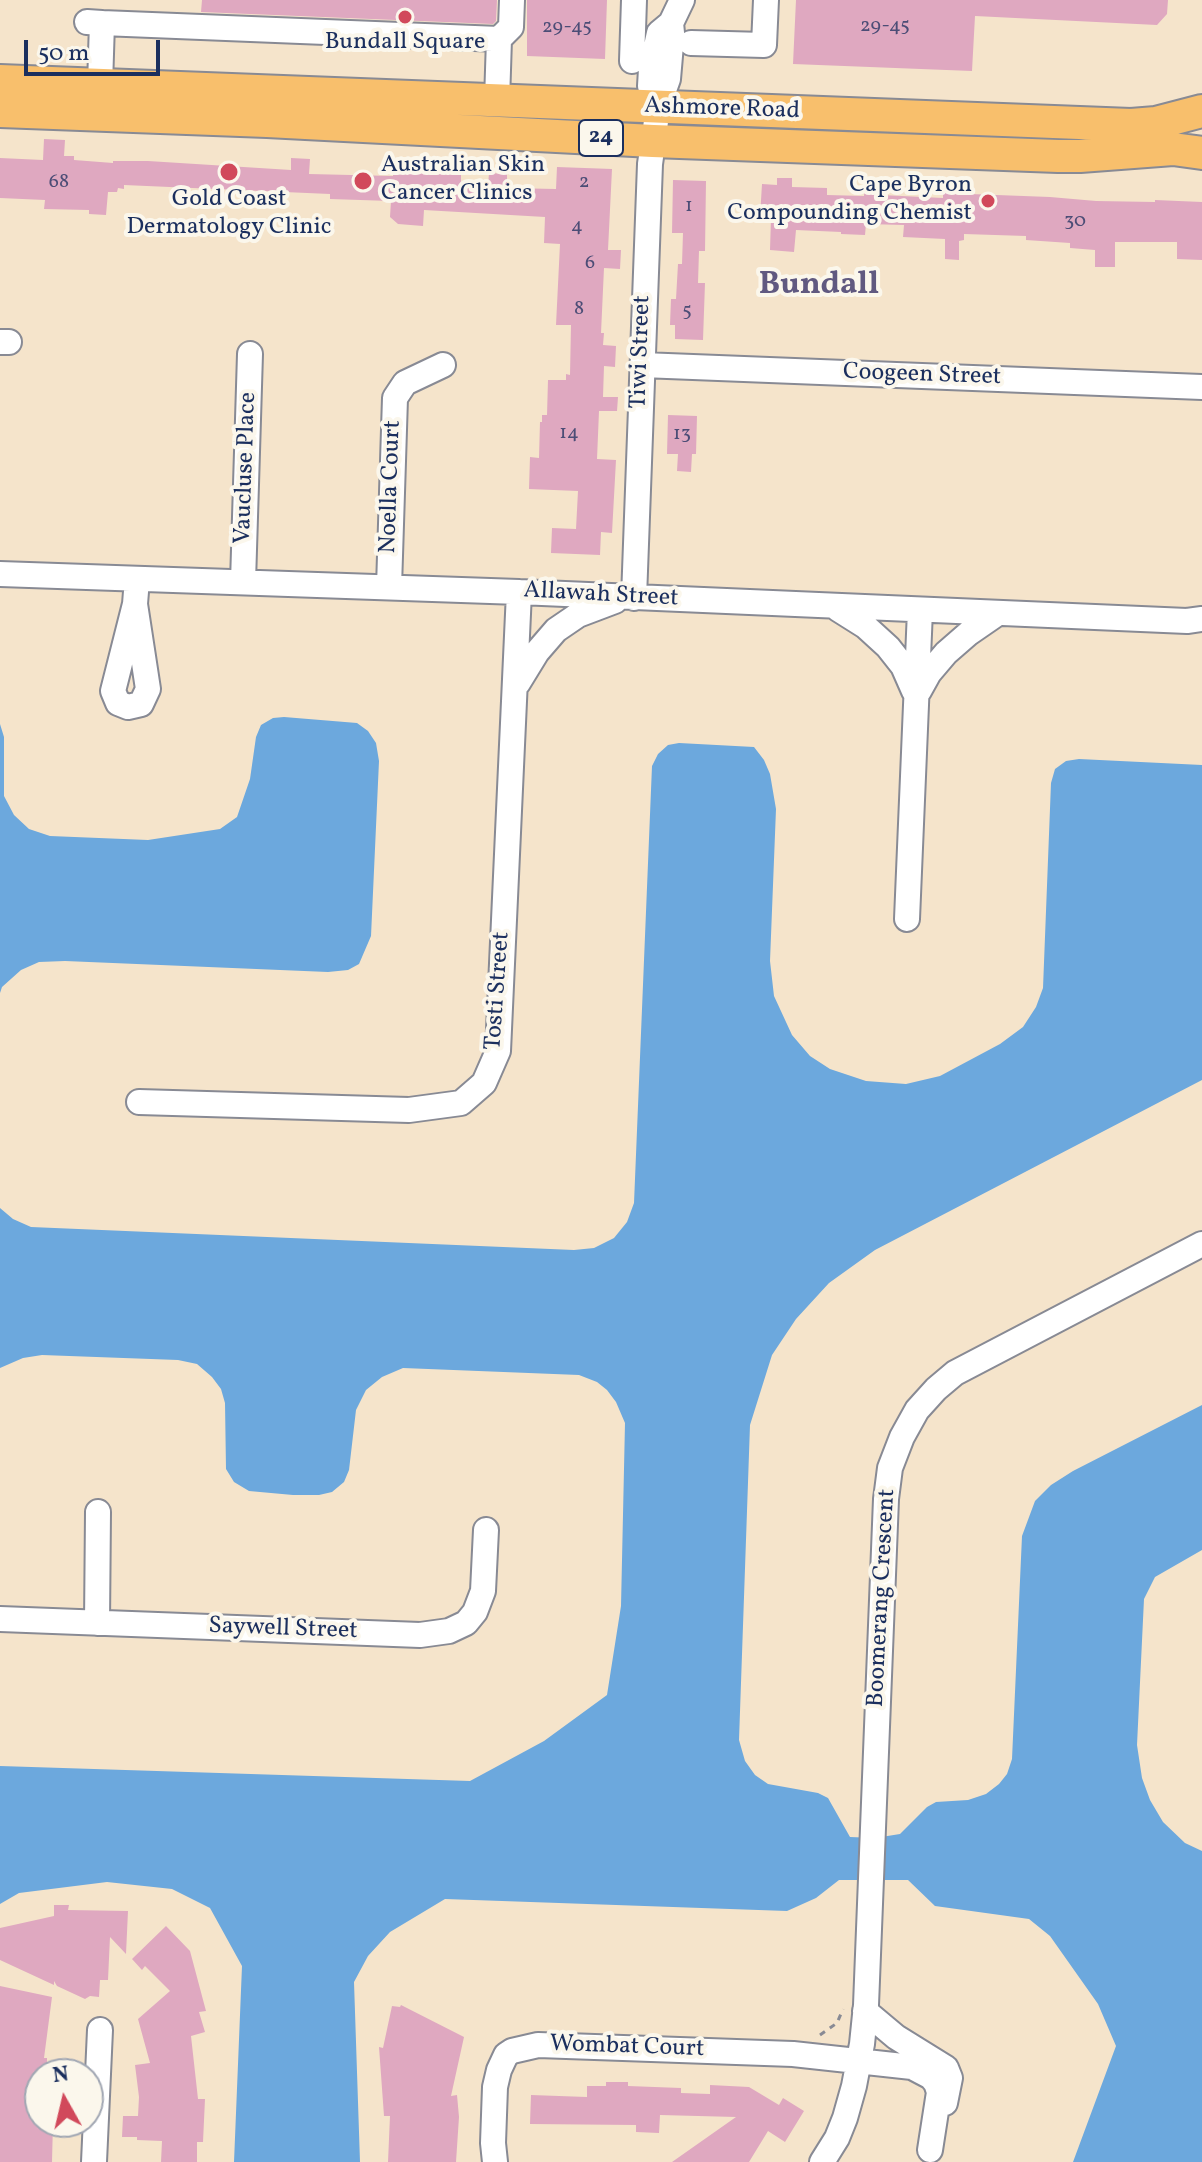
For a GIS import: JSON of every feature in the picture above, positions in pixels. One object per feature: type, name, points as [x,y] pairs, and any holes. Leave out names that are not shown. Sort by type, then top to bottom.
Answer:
[{"type":"main road","name":"Ashmore Road","points":[[0,81],[1131,125],[1156,123],[1202,111]]},
{"type":"main road","name":"Ashmore Road","points":[[0,111],[653,141],[1080,156],[1173,149],[1202,153]]},
{"type":"street","points":[[497,101],[499,39],[511,27],[512,0]]},
{"type":"street","points":[[632,61],[634,0]]},
{"type":"street","name":"Tiwi Street","points":[[629,598],[642,365],[645,246],[650,164],[658,107],[650,86],[651,69],[659,33],[671,23],[682,0]]},
{"type":"street","points":[[691,43],[764,45],[766,0]]},
{"type":"street","points":[[100,85],[93,17],[499,39]]},
{"type":"street","name":"Vaucluse Place","points":[[243,582],[250,354]]},
{"type":"street","name":"Noella Court","points":[[389,587],[395,398],[405,383],[443,365]]},
{"type":"street","name":"Coogeen Street","points":[[642,365],[1202,387]]},
{"type":"street","name":"Allawah Street","points":[[0,574],[519,592],[1187,621],[1202,619]]},
{"type":"street","points":[[135,604],[137,579]]},
{"type":"street","name":"Tosti Street","points":[[139,1102],[409,1110],[461,1103],[484,1083],[498,1051],[519,592]]},
{"type":"street","points":[[516,686],[537,652],[556,630],[585,612],[629,598]]},
{"type":"street","points":[[834,607],[865,626],[888,647],[903,666],[917,701]]},
{"type":"street","points":[[907,919],[920,610]]},
{"type":"street","points":[[917,701],[922,684],[941,659],[969,633],[998,613]]},
{"type":"street","name":"Boomerang Crescent","points":[[822,2162],[845,2118],[859,2062],[854,2009],[870,1883],[886,1499],[890,1468],[902,1437],[917,1410],[955,1373],[1202,1244]]},
{"type":"street","points":[[97,1623],[98,1512]]},
{"type":"street","name":"Saywell Street","points":[[0,1619],[420,1635],[449,1631],[466,1623],[475,1612],[483,1591],[486,1530]]},
{"type":"street","points":[[854,2009],[949,2071],[945,2104],[928,2156]]},
{"type":"street","points":[[94,2162],[100,2030]]},
{"type":"street","name":"Wombat Court","points":[[495,2162],[493,2143],[497,2078],[506,2055],[519,2048],[546,2045],[793,2054],[902,2064],[918,2069],[934,2080],[939,2096],[928,2156]]},
{"type":"path","points":[[813,2037],[822,2034],[854,2009]]},
{"type":"water","points":[[273,718],[357,723],[368,731],[376,743],[379,761],[371,936],[359,964],[348,970],[328,972],[39,962],[21,970],[2,987],[0,993],[0,724],[4,737],[4,796],[14,815],[29,829],[50,836],[148,840],[220,829],[237,817],[250,779],[256,737],[261,725]]},
{"type":"water","points":[[668,745],[754,747],[770,774],[776,809],[770,961],[774,996],[792,1035],[810,1056],[830,1069],[866,1081],[906,1084],[940,1076],[1000,1044],[1023,1027],[1036,1007],[1043,988],[1051,783],[1055,769],[1066,761],[1079,759],[1202,765],[1202,1080],[875,1250],[829,1283],[796,1319],[772,1355],[750,1425],[739,1740],[745,1761],[755,1775],[768,1784],[818,1793],[828,1798],[850,1837],[875,1838],[900,1834],[936,1802],[968,1800],[986,1794],[1007,1774],[1012,1759],[1022,1536],[1035,1501],[1051,1485],[1073,1471],[1202,1405],[1202,1550],[1155,1577],[1144,1599],[1137,1745],[1142,1778],[1163,1822],[1185,1843],[1202,1851],[1202,2162],[1073,2162],[1116,2046],[1098,2004],[1050,1936],[1029,1919],[935,1906],[908,1880],[839,1880],[816,1898],[787,1911],[445,1899],[390,1932],[368,1956],[354,1982],[360,2162],[234,2162],[242,1966],[210,1908],[172,1889],[107,1882],[19,1893],[0,1904],[0,1766],[470,1781],[544,1741],[607,1695],[621,1606],[625,1423],[607,1390],[579,1375],[403,1368],[382,1377],[366,1390],[356,1410],[349,1470],[344,1482],[332,1492],[293,1495],[249,1491],[234,1482],[226,1469],[225,1403],[221,1389],[197,1364],[178,1360],[42,1355],[23,1358],[0,1368],[0,1208],[13,1219],[31,1227],[574,1250],[594,1248],[614,1238],[627,1222],[634,1203],[652,766],[658,754]]},
{"type":"building","name":"Bundall Square","points":[[202,0],[497,0],[496,21],[493,24],[201,12]]},
{"type":"building","points":[[527,0],[607,0],[605,59],[527,56]]},
{"type":"building","points":[[796,0],[1168,0],[1167,14],[1157,25],[975,16],[972,71],[793,64]]},
{"type":"building","points":[[44,139],[65,140],[64,156],[74,156],[74,160],[113,163],[148,161],[291,170],[291,158],[310,159],[309,174],[393,176],[393,169],[461,172],[461,186],[488,186],[489,173],[507,174],[507,188],[556,189],[557,167],[612,169],[608,250],[621,250],[620,269],[604,268],[601,333],[604,333],[603,345],[616,346],[615,367],[604,366],[603,397],[618,397],[617,411],[599,411],[597,459],[616,460],[612,533],[601,532],[600,555],[551,553],[552,528],[576,529],[578,491],[529,489],[530,457],[539,458],[540,422],[542,415],[547,415],[548,380],[566,380],[566,374],[570,375],[571,325],[556,325],[560,244],[544,243],[545,217],[424,210],[423,226],[398,224],[390,217],[391,201],[330,199],[330,194],[124,185],[124,189],[108,192],[106,215],[89,214],[89,210],[44,209],[45,200],[0,198],[0,158],[43,160]]},
{"type":"building","points":[[777,178],[792,178],[792,187],[827,188],[827,195],[864,196],[865,184],[881,185],[881,195],[943,198],[943,193],[1096,201],[1202,202],[1202,260],[1177,259],[1177,242],[1115,242],[1115,267],[1095,267],[1095,250],[1070,248],[1070,243],[1026,240],[1026,236],[964,234],[964,240],[959,241],[959,260],[945,259],[945,239],[903,237],[904,225],[866,224],[865,235],[796,230],[794,252],[770,250],[771,218],[760,217],[762,184],[777,185]]},
{"type":"building","points":[[673,180],[706,181],[705,251],[699,251],[698,283],[705,283],[703,340],[675,339],[675,325],[670,325],[671,299],[676,299],[678,264],[682,264],[683,233],[672,233]]},
{"type":"building","points":[[668,415],[697,416],[696,454],[692,454],[691,472],[677,471],[678,454],[667,454]]},
{"type":"building","points":[[54,1905],[69,1905],[68,1910],[128,1911],[126,1954],[110,1937],[108,1980],[100,1980],[99,1997],[85,1999],[57,1986],[54,1981],[54,1985],[0,1960],[0,1928],[54,1916]]},
{"type":"building","points":[[166,1926],[190,1951],[206,2011],[199,2012],[205,2032],[191,2036],[198,2099],[205,2099],[203,2142],[197,2142],[197,2162],[161,2162],[162,2141],[122,2137],[123,2116],[138,2116],[135,2065],[150,2063],[138,2019],[170,1991],[145,1966],[142,1970],[132,1959]]},
{"type":"building","points":[[0,1986],[52,1997],[44,2058],[24,2058],[24,2138],[53,2138],[52,2162],[0,2162]]},
{"type":"building","points":[[401,2005],[464,2037],[451,2096],[457,2095],[459,2117],[456,2162],[388,2162],[390,2116],[384,2116],[379,2047],[383,2048],[392,2006]]},
{"type":"building","points":[[606,2082],[681,2088],[681,2093],[710,2094],[710,2085],[749,2087],[779,2105],[783,2098],[804,2111],[785,2142],[768,2131],[749,2162],[672,2162],[736,2117],[660,2115],[659,2133],[636,2132],[636,2125],[530,2124],[531,2095],[587,2097],[587,2086],[606,2086]]},
{"type":"place","name":"Bundall Square","points":[[405,17]]},
{"type":"place","name":"Gold Coast Dermatology Clinic","points":[[229,172]]},
{"type":"place","name":"Australian Skin Cancer Clinics","points":[[363,181]]},
{"type":"place","name":"Cape Byron Compounding Chemist","points":[[988,201]]},
{"type":"district","name":"Bundall","points":[[819,287]]}]
